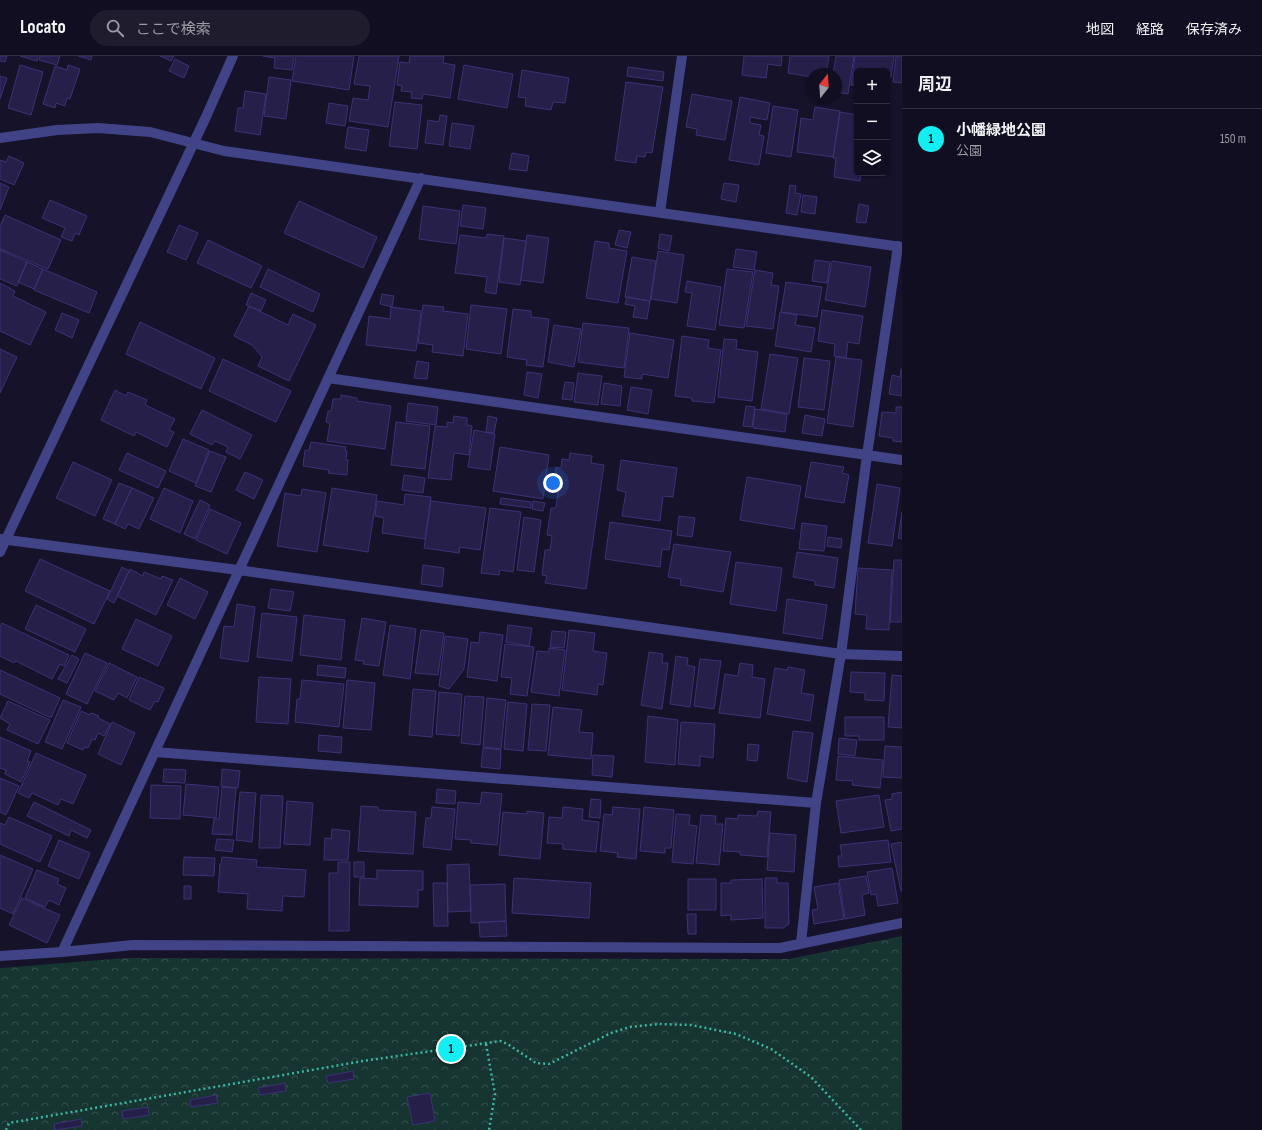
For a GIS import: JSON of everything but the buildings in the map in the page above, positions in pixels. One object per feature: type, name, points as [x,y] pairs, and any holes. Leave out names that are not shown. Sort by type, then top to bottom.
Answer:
[{"type":"street","points":[[0,552],[3,539],[193,143],[233,56]]},
{"type":"street","points":[[660,212],[682,56]]},
{"type":"street","points":[[0,138],[57,130],[98,128],[150,132],[224,151],[900,246],[867,455],[841,654],[816,803],[801,943]]},
{"type":"street","points":[[62,952],[421,178]]},
{"type":"street","points":[[328,378],[902,460]]},
{"type":"street","points":[[3,539],[238,570],[841,654],[902,656]]},
{"type":"street","points":[[155,752],[816,803]]},
{"type":"street","points":[[0,956],[133,945],[780,948],[902,923]]},
{"type":"path","points":[[6,1130],[9,1123],[363,1061],[501,1041],[536,1064],[549,1064],[611,1033],[630,1027],[659,1024],[691,1025],[736,1034],[770,1049],[811,1076],[861,1130]]},
{"type":"path","points":[[486,1044],[495,1094],[489,1130]]},
{"type":"green space","points":[[902,936],[902,1130],[0,1130],[0,968],[126,958],[789,959]]},
{"type":"place","name":"小幡緑地公園","points":[[451,1049]]}]
